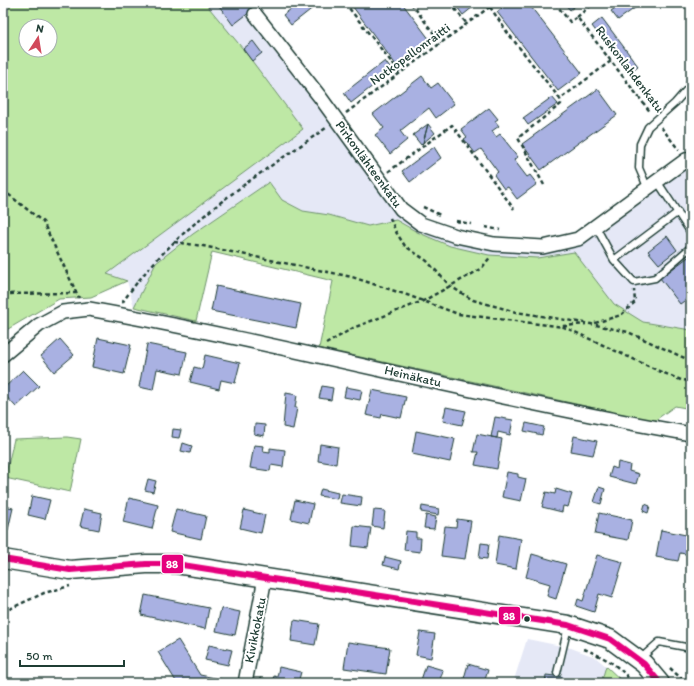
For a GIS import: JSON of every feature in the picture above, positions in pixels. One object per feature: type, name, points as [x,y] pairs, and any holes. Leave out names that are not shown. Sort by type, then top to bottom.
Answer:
[{"type":"main road","points":[[3,559],[70,570],[146,564],[176,564],[265,578],[566,633],[610,639],[639,660],[660,683]]},
{"type":"street","name":"Pirkonlähteenkatu","points":[[256,14],[343,118],[385,179],[401,209],[421,224],[456,236],[500,245],[543,247],[578,239],[596,228],[653,185],[685,156]]},
{"type":"street","name":"Heinäkatu","points":[[3,355],[39,325],[63,312],[89,308],[311,353],[527,402],[691,434]]},
{"type":"street","name":"Kivikkokatu","points":[[245,683],[265,578]]},
{"type":"lane","points":[[691,78],[689,87],[657,121],[648,127],[640,144],[639,168],[678,212],[691,233]]},
{"type":"lane","points":[[614,260],[678,212]]},
{"type":"lane","points":[[596,228],[614,260],[634,282],[655,278],[691,247]]},
{"type":"lane","points":[[557,673],[566,633]]},
{"type":"lane","points":[[639,660],[658,642],[691,648]]},
{"type":"path","points":[[345,3],[400,73]]},
{"type":"path","points":[[411,3],[441,43]]},
{"type":"path","points":[[450,3],[467,24]]},
{"type":"path","name":"Notkopellonraitti","points":[[114,303],[122,303],[156,260],[173,242],[218,203],[343,118],[400,73],[495,3]]},
{"type":"path","points":[[555,3],[570,22],[594,3]]},
{"type":"path","points":[[490,7],[507,32],[560,99],[561,104],[518,138],[544,185]]},
{"type":"path","name":"Ruskonlahdenkatu","points":[[577,17],[685,156]]},
{"type":"path","points":[[560,99],[611,62]]},
{"type":"path","points":[[385,179],[452,125],[514,209]]},
{"type":"path","points":[[673,154],[685,156],[685,146]]},
{"type":"path","points":[[3,190],[44,222],[78,293],[79,300],[73,301]]},
{"type":"path","points":[[417,204],[442,216]]},
{"type":"path","points":[[388,214],[396,232],[405,246],[427,261],[450,286],[473,300],[509,310],[628,332],[691,361]]},
{"type":"path","points":[[448,219],[472,224]]},
{"type":"path","points":[[479,226],[501,230]]},
{"type":"path","points":[[173,242],[203,246],[323,270],[366,282],[458,314],[560,326],[601,323],[621,315],[635,302],[634,282]]},
{"type":"path","points":[[311,353],[353,328],[423,301],[480,269],[500,245]]},
{"type":"path","points":[[3,294],[78,293]]},
{"type":"path","points":[[560,326],[659,371],[681,380],[691,381]]},
{"type":"path","points":[[56,584],[78,586]]},
{"type":"path","points":[[3,612],[44,593],[70,586]]},
{"type":"path","points":[[566,633],[602,655],[627,676],[632,683]]},
{"type":"shaded area","points":[[3,3],[265,3],[256,14],[401,209],[421,224],[494,244],[578,239],[691,158],[691,409],[675,406],[654,421],[319,348],[333,281],[212,252],[196,321],[134,307],[127,281],[107,274],[24,58],[58,58],[58,18],[18,18],[18,42]]},
{"type":"shaded area","points":[[527,639],[571,648],[595,657],[606,666],[601,683],[513,683]]},
{"type":"green space","points":[[3,3],[205,3],[243,49],[303,129],[107,274],[127,281],[91,297],[59,299],[3,332]]},
{"type":"green space","points":[[269,182],[282,200],[303,211],[329,215],[368,226],[396,220],[417,232],[450,246],[489,255],[537,258],[574,252],[614,304],[643,322],[691,330],[691,409],[675,406],[654,421],[319,348],[333,281],[212,252],[196,321],[134,307],[156,263],[193,234]]},
{"type":"green space","points":[[67,437],[81,439],[70,492],[5,478],[14,439]]},
{"type":"green space","points":[[606,666],[624,683],[601,683]]},
{"type":"building","points":[[217,3],[250,3],[254,9],[233,25]]},
{"type":"building","points":[[299,3],[319,3],[291,25],[283,15]]},
{"type":"building","points":[[350,3],[402,3],[433,44],[399,69]]},
{"type":"building","points":[[454,3],[478,3],[463,15]]},
{"type":"building","points":[[508,3],[528,3],[582,73],[558,91],[497,12]]},
{"type":"building","points":[[564,3],[579,3],[570,10]]},
{"type":"building","points":[[622,3],[642,3],[618,20],[611,11]]},
{"type":"building","points":[[602,18],[638,66],[628,73],[592,26]]},
{"type":"building","points":[[253,41],[262,53],[252,61],[243,49]]},
{"type":"building","points":[[385,61],[392,71],[351,103],[344,93]]},
{"type":"building","points":[[422,76],[431,88],[438,83],[454,104],[436,118],[429,108],[400,131],[407,140],[390,154],[375,135],[384,128],[373,114]]},
{"type":"building","points":[[598,89],[617,115],[541,170],[522,144]]},
{"type":"building","points":[[552,97],[558,104],[528,125],[523,118]]},
{"type":"building","points":[[489,108],[498,119],[495,121],[499,126],[492,131],[496,137],[500,134],[518,157],[514,160],[527,177],[530,175],[537,184],[517,199],[508,187],[504,189],[494,175],[498,172],[481,149],[475,153],[464,139],[467,137],[461,129]]},
{"type":"building","points":[[428,124],[423,143],[421,145],[413,135]]},
{"type":"building","points":[[428,124],[435,133],[423,143]]},
{"type":"building","points":[[434,147],[441,158],[410,182],[402,171]]},
{"type":"building","points":[[667,236],[677,250],[659,264],[648,251]]},
{"type":"building","points":[[691,255],[691,296],[680,304],[660,278]]},
{"type":"building","points":[[216,286],[301,304],[296,328],[211,311]]},
{"type":"building","points":[[98,338],[131,345],[124,374],[92,367]]},
{"type":"building","points":[[60,339],[74,355],[54,372],[41,356]]},
{"type":"building","points":[[147,344],[187,352],[182,374],[157,369],[153,390],[139,387]]},
{"type":"building","points":[[205,355],[240,363],[235,383],[221,380],[219,389],[190,382],[194,367],[202,369]]},
{"type":"building","points":[[23,370],[39,386],[16,407],[3,393],[3,389]]},
{"type":"building","points":[[322,386],[333,388],[331,400],[319,398]]},
{"type":"building","points":[[346,387],[362,390],[360,400],[344,397]]},
{"type":"building","points":[[372,390],[406,397],[401,418],[382,414],[381,418],[366,415]]},
{"type":"building","points":[[286,393],[297,395],[295,408],[297,408],[293,429],[283,427]]},
{"type":"building","points":[[446,407],[466,411],[462,425],[443,421]]},
{"type":"building","points":[[495,417],[513,420],[510,435],[498,432],[497,438],[491,437]]},
{"type":"building","points":[[526,423],[544,427],[542,435],[524,431]]},
{"type":"building","points":[[255,424],[265,425],[264,436],[254,434]]},
{"type":"building","points":[[173,429],[181,430],[179,438],[172,437]]},
{"type":"building","points":[[416,431],[455,439],[450,462],[412,454]]},
{"type":"building","points":[[477,434],[502,439],[497,469],[475,465],[478,452],[473,452]]},
{"type":"building","points":[[574,436],[597,441],[593,455],[571,451]]},
{"type":"building","points":[[183,443],[192,446],[190,453],[181,451]]},
{"type":"building","points":[[320,444],[338,447],[336,464],[318,461]]},
{"type":"building","points":[[254,445],[264,446],[263,451],[270,452],[270,448],[285,450],[283,467],[271,465],[270,471],[250,468]]},
{"type":"building","points":[[618,462],[630,465],[629,471],[639,474],[636,484],[609,477],[612,467],[617,469]]},
{"type":"building","points":[[507,472],[518,474],[518,477],[526,479],[521,501],[502,497]]},
{"type":"building","points":[[148,479],[156,481],[153,492],[145,490]]},
{"type":"building","points":[[599,487],[605,489],[601,504],[594,502]]},
{"type":"building","points":[[321,489],[338,493],[337,499],[319,496]]},
{"type":"building","points":[[556,489],[572,494],[568,507],[563,506],[562,512],[542,507],[546,492],[555,494]]},
{"type":"building","points":[[342,494],[362,497],[361,506],[340,503]]},
{"type":"building","points":[[32,496],[50,500],[45,519],[28,515]]},
{"type":"building","points":[[129,498],[158,505],[152,529],[123,522]]},
{"type":"building","points":[[295,500],[313,504],[309,523],[291,519]]},
{"type":"building","points":[[645,504],[650,506],[648,513],[643,511]]},
{"type":"building","points":[[5,506],[13,508],[8,530],[3,529]]},
{"type":"building","points":[[422,506],[439,509],[438,515],[421,512]]},
{"type":"building","points":[[84,509],[102,513],[99,530],[80,526]]},
{"type":"building","points":[[176,509],[206,516],[201,539],[170,532]]},
{"type":"building","points":[[244,510],[265,515],[261,533],[240,528]]},
{"type":"building","points":[[374,510],[385,511],[383,528],[372,526]]},
{"type":"building","points":[[599,513],[632,520],[628,540],[595,534]]},
{"type":"building","points":[[426,515],[436,517],[434,529],[424,528]]},
{"type":"building","points":[[457,519],[471,521],[465,559],[441,556],[445,526],[456,527]]},
{"type":"building","points":[[354,526],[371,528],[368,548],[352,546]]},
{"type":"building","points":[[661,530],[691,536],[691,555],[680,553],[678,561],[656,557]]},
{"type":"building","points":[[406,531],[416,532],[416,538],[421,538],[420,552],[404,550]]},
{"type":"building","points":[[499,535],[521,539],[516,569],[495,565]]},
{"type":"building","points":[[481,543],[489,544],[487,559],[479,558]]},
{"type":"building","points":[[532,554],[566,564],[556,599],[547,596],[550,584],[526,577]]},
{"type":"building","points":[[597,555],[623,562],[612,598],[599,594],[594,612],[576,606],[578,599],[583,601]]},
{"type":"building","points":[[385,557],[401,561],[399,569],[383,565]]},
{"type":"building","points":[[145,595],[209,608],[205,629],[141,615]]},
{"type":"building","points":[[221,608],[240,612],[235,635],[216,631]]},
{"type":"building","points":[[294,620],[319,624],[315,645],[291,641]]},
{"type":"building","points":[[420,632],[435,634],[431,658],[416,655]]},
{"type":"building","points":[[178,640],[200,675],[225,680],[224,683],[177,683],[158,652]]},
{"type":"building","points":[[348,642],[390,648],[386,674],[344,668]]},
{"type":"building","points":[[209,645],[232,650],[228,665],[205,660]]},
{"type":"building","points":[[468,664],[488,670],[484,683],[463,682]]},
{"type":"building","points":[[426,665],[443,670],[439,683],[420,683]]},
{"type":"building","points":[[279,667],[301,672],[298,683],[272,683],[274,676],[277,677]]},
{"type":"building","points":[[546,675],[563,677],[562,683],[545,683]]},
{"type":"building","points":[[260,678],[268,680],[267,683],[259,683]]},
{"type":"transit line","name":"88","points":[[3,559],[70,570],[146,564],[176,564],[568,625],[610,639],[644,664],[660,683]]}]
